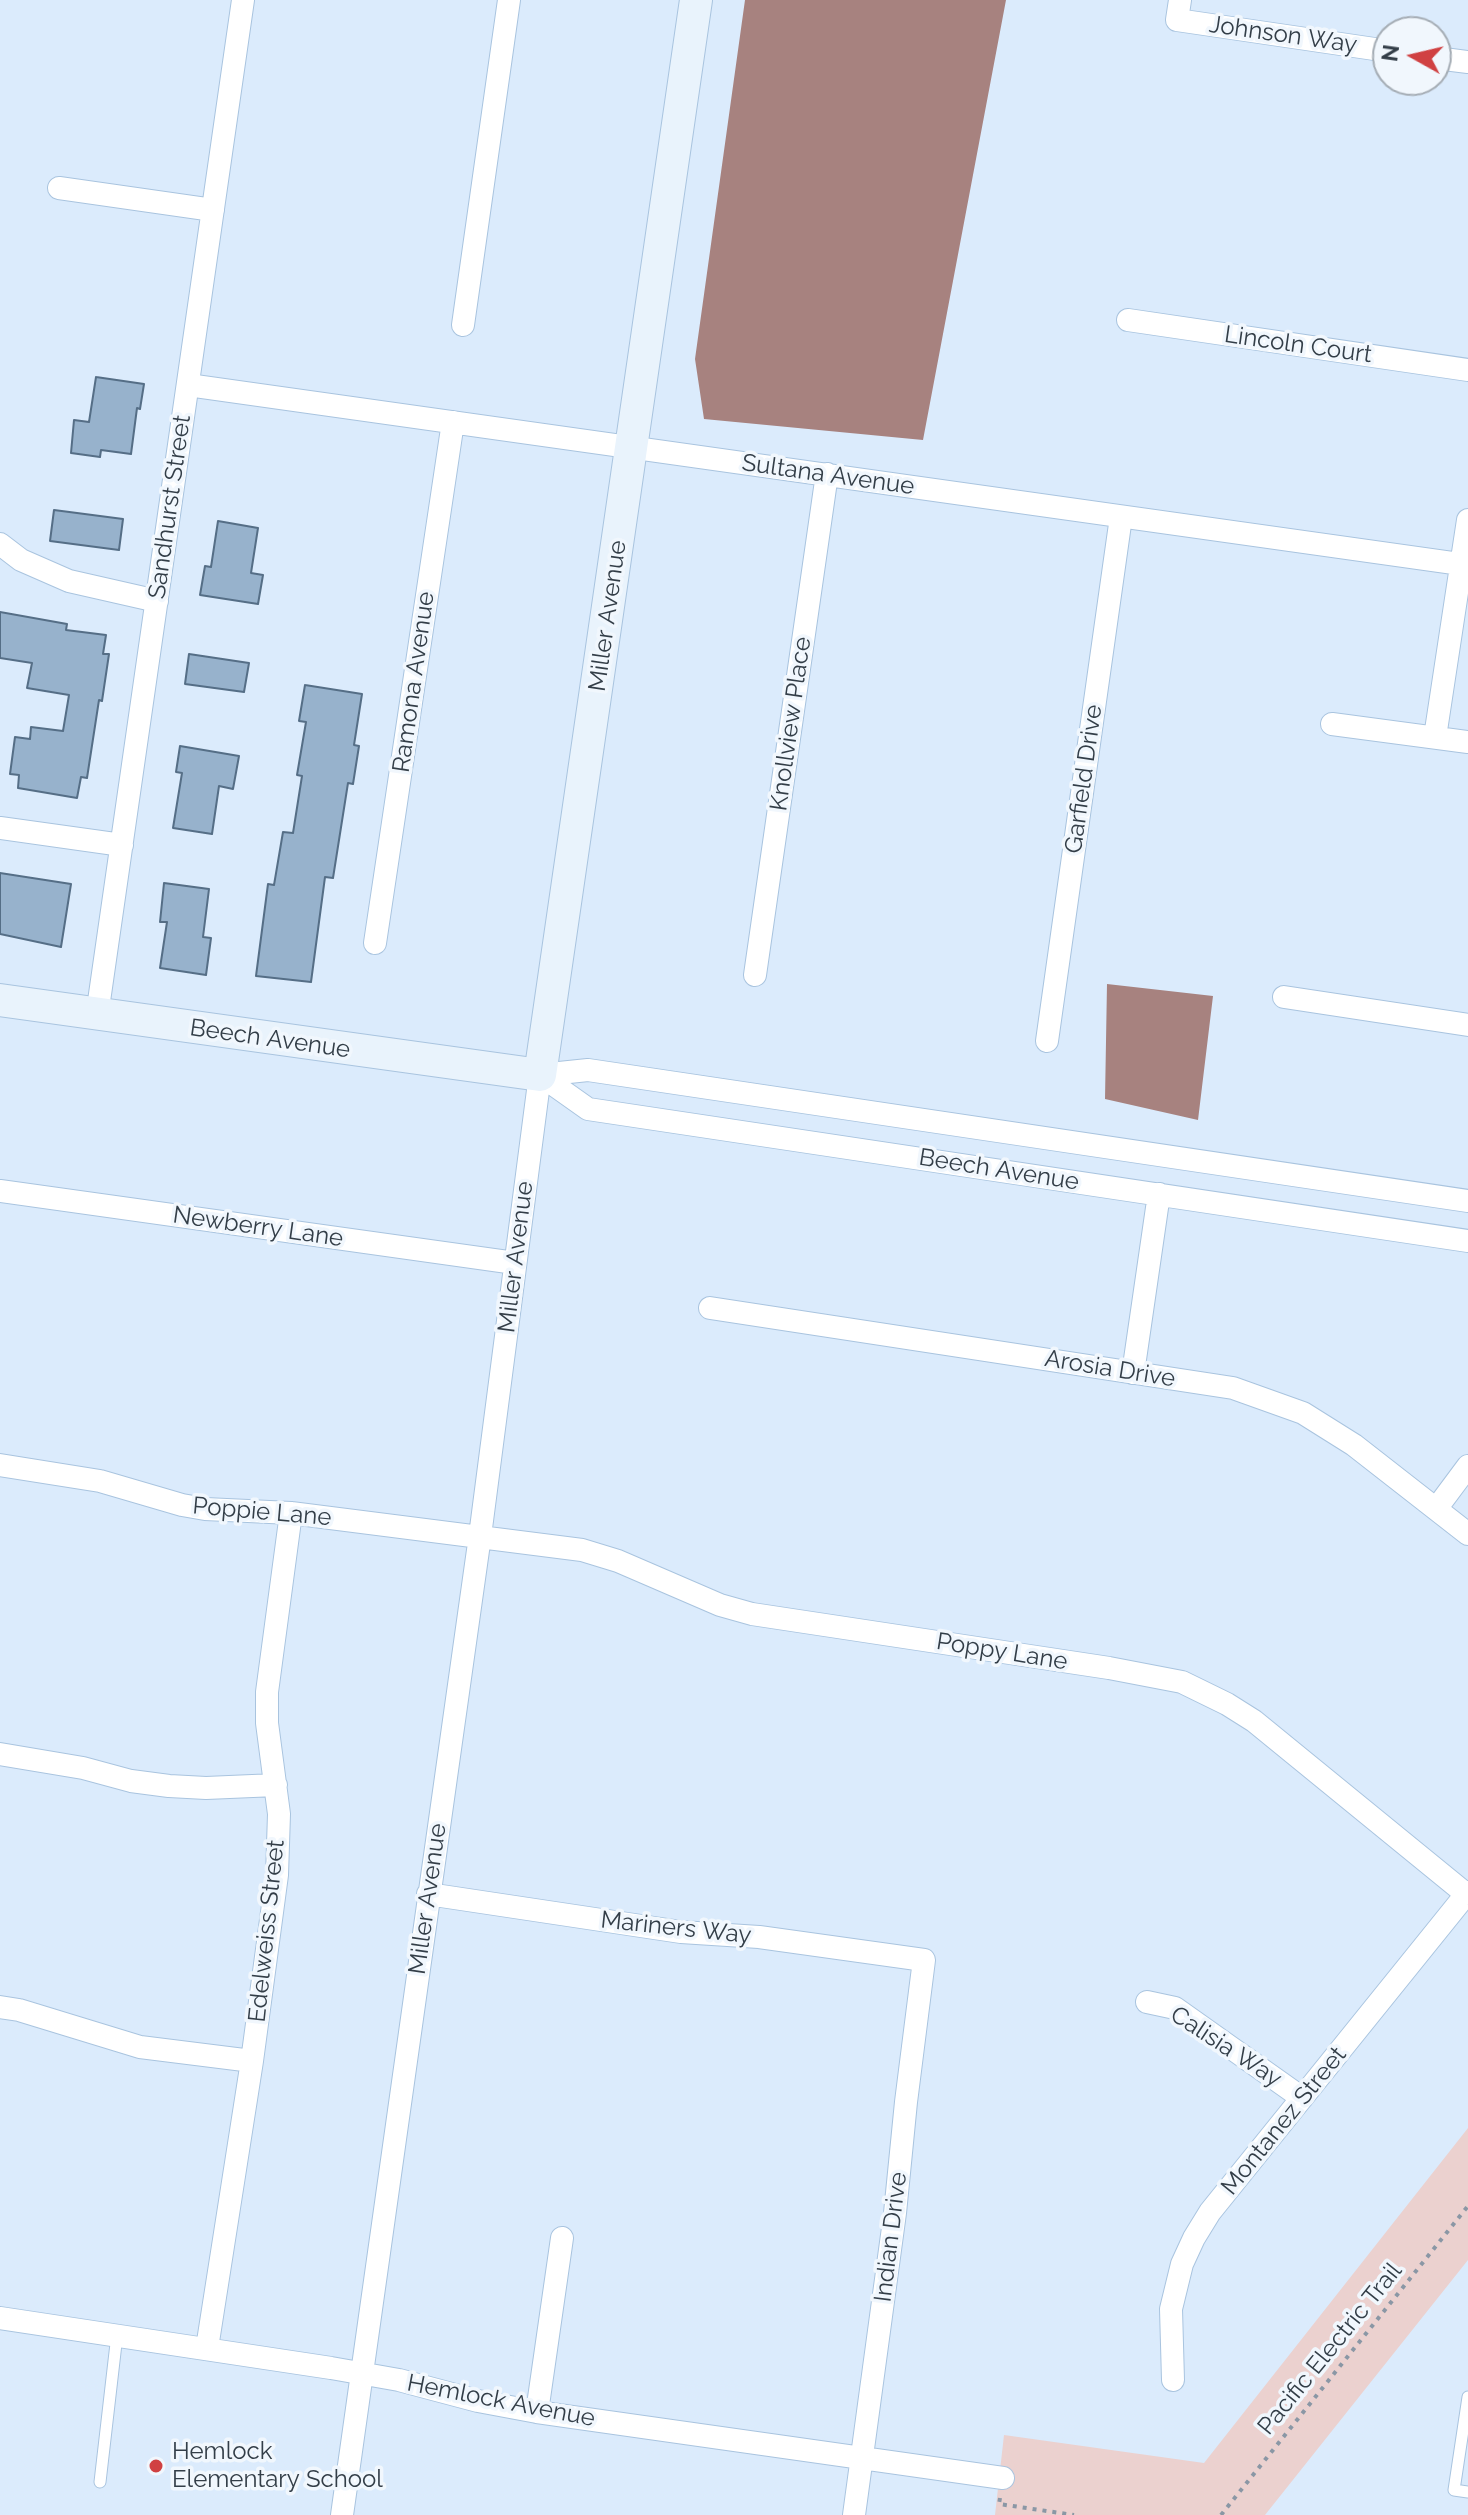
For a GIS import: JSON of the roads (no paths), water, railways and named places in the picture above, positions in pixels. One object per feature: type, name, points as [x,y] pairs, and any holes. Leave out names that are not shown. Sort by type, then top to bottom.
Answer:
[{"type":"street","name":"Sandhurst Street","points":[[97,1015],[243,0]]},
{"type":"street","points":[[463,325],[509,0]]},
{"type":"street","name":"Miller Avenue","points":[[342,2515],[480,1536],[540,1075],[696,0]]},
{"type":"street","name":"Johnson Way","points":[[1179,10],[1372,48]]},
{"type":"street","points":[[59,188],[213,210]]},
{"type":"street","name":"Lincoln Court","points":[[1128,320],[1468,370]]},
{"type":"street","name":"Sultana Avenue","points":[[188,385],[1465,565]]},
{"type":"street","name":"Ramona Avenue","points":[[375,943],[453,422]]},
{"type":"street","name":"Knollview Place","points":[[755,975],[827,474]]},
{"type":"street","name":"Garfield Drive","points":[[1047,1041],[1121,517]]},
{"type":"street","points":[[1435,737],[1465,565],[1468,520]]},
{"type":"street","points":[[0,544],[21,560],[69,581],[157,601]]},
{"type":"street","points":[[1332,724],[1468,742]]},
{"type":"street","points":[[0,828],[122,845]]},
{"type":"street","points":[[1284,997],[1468,1025]]},
{"type":"street","name":"Beech Avenue","points":[[0,1000],[540,1075],[588,1070],[1468,1201]]},
{"type":"street","name":"Beech Avenue","points":[[540,1075],[588,1109],[1468,1241]]},
{"type":"street","name":"Newberry Lane","points":[[0,1191],[515,1263]]},
{"type":"street","points":[[1133,1373],[1159,1194]]},
{"type":"street","name":"Arosia Drive","points":[[710,1308],[1233,1388],[1303,1413],[1354,1445],[1468,1534]]},
{"type":"street","name":"Poppie Lane","points":[[0,1465],[100,1481],[205,1509],[291,1513],[480,1536]]},
{"type":"street","points":[[1436,1509],[1468,1466]]},
{"type":"street","name":"Edelweiss Street","points":[[207,2348],[252,2061],[277,1875],[279,1814],[267,1723],[267,1692],[291,1513]]},
{"type":"street","name":"Poppy Lane","points":[[480,1536],[582,1550],[618,1561],[720,1605],[752,1614],[1109,1668],[1182,1682],[1254,1721],[1467,1893]]},
{"type":"street","points":[[0,1754],[156,1784],[206,1788],[276,1785]]},
{"type":"street","name":"Montanez Street","points":[[1173,2380],[1171,2309],[1182,2264],[1210,2212],[1467,1893]]},
{"type":"street","name":"Mariners Way","points":[[428,1894],[681,1932],[759,1937],[924,1960]]},
{"type":"street","name":"Indian Drive","points":[[854,2515],[895,2213],[924,1960]]},
{"type":"street","name":"Calisia Way","points":[[1147,2002],[1175,2008],[1302,2098]]},
{"type":"street","points":[[0,2007],[140,2047],[252,2061]]},
{"type":"street","points":[[537,2412],[562,2238]]},
{"type":"street","name":"Hemlock Avenue","points":[[0,2318],[362,2374],[537,2412],[1003,2478]]},
{"type":"lane","points":[[100,2482],[117,2335]]},
{"type":"lane","points":[[1468,2397],[1454,2490],[1468,2492]]},
{"type":"place","name":"Hemlock Elementary School","points":[[156,2466]]}]
